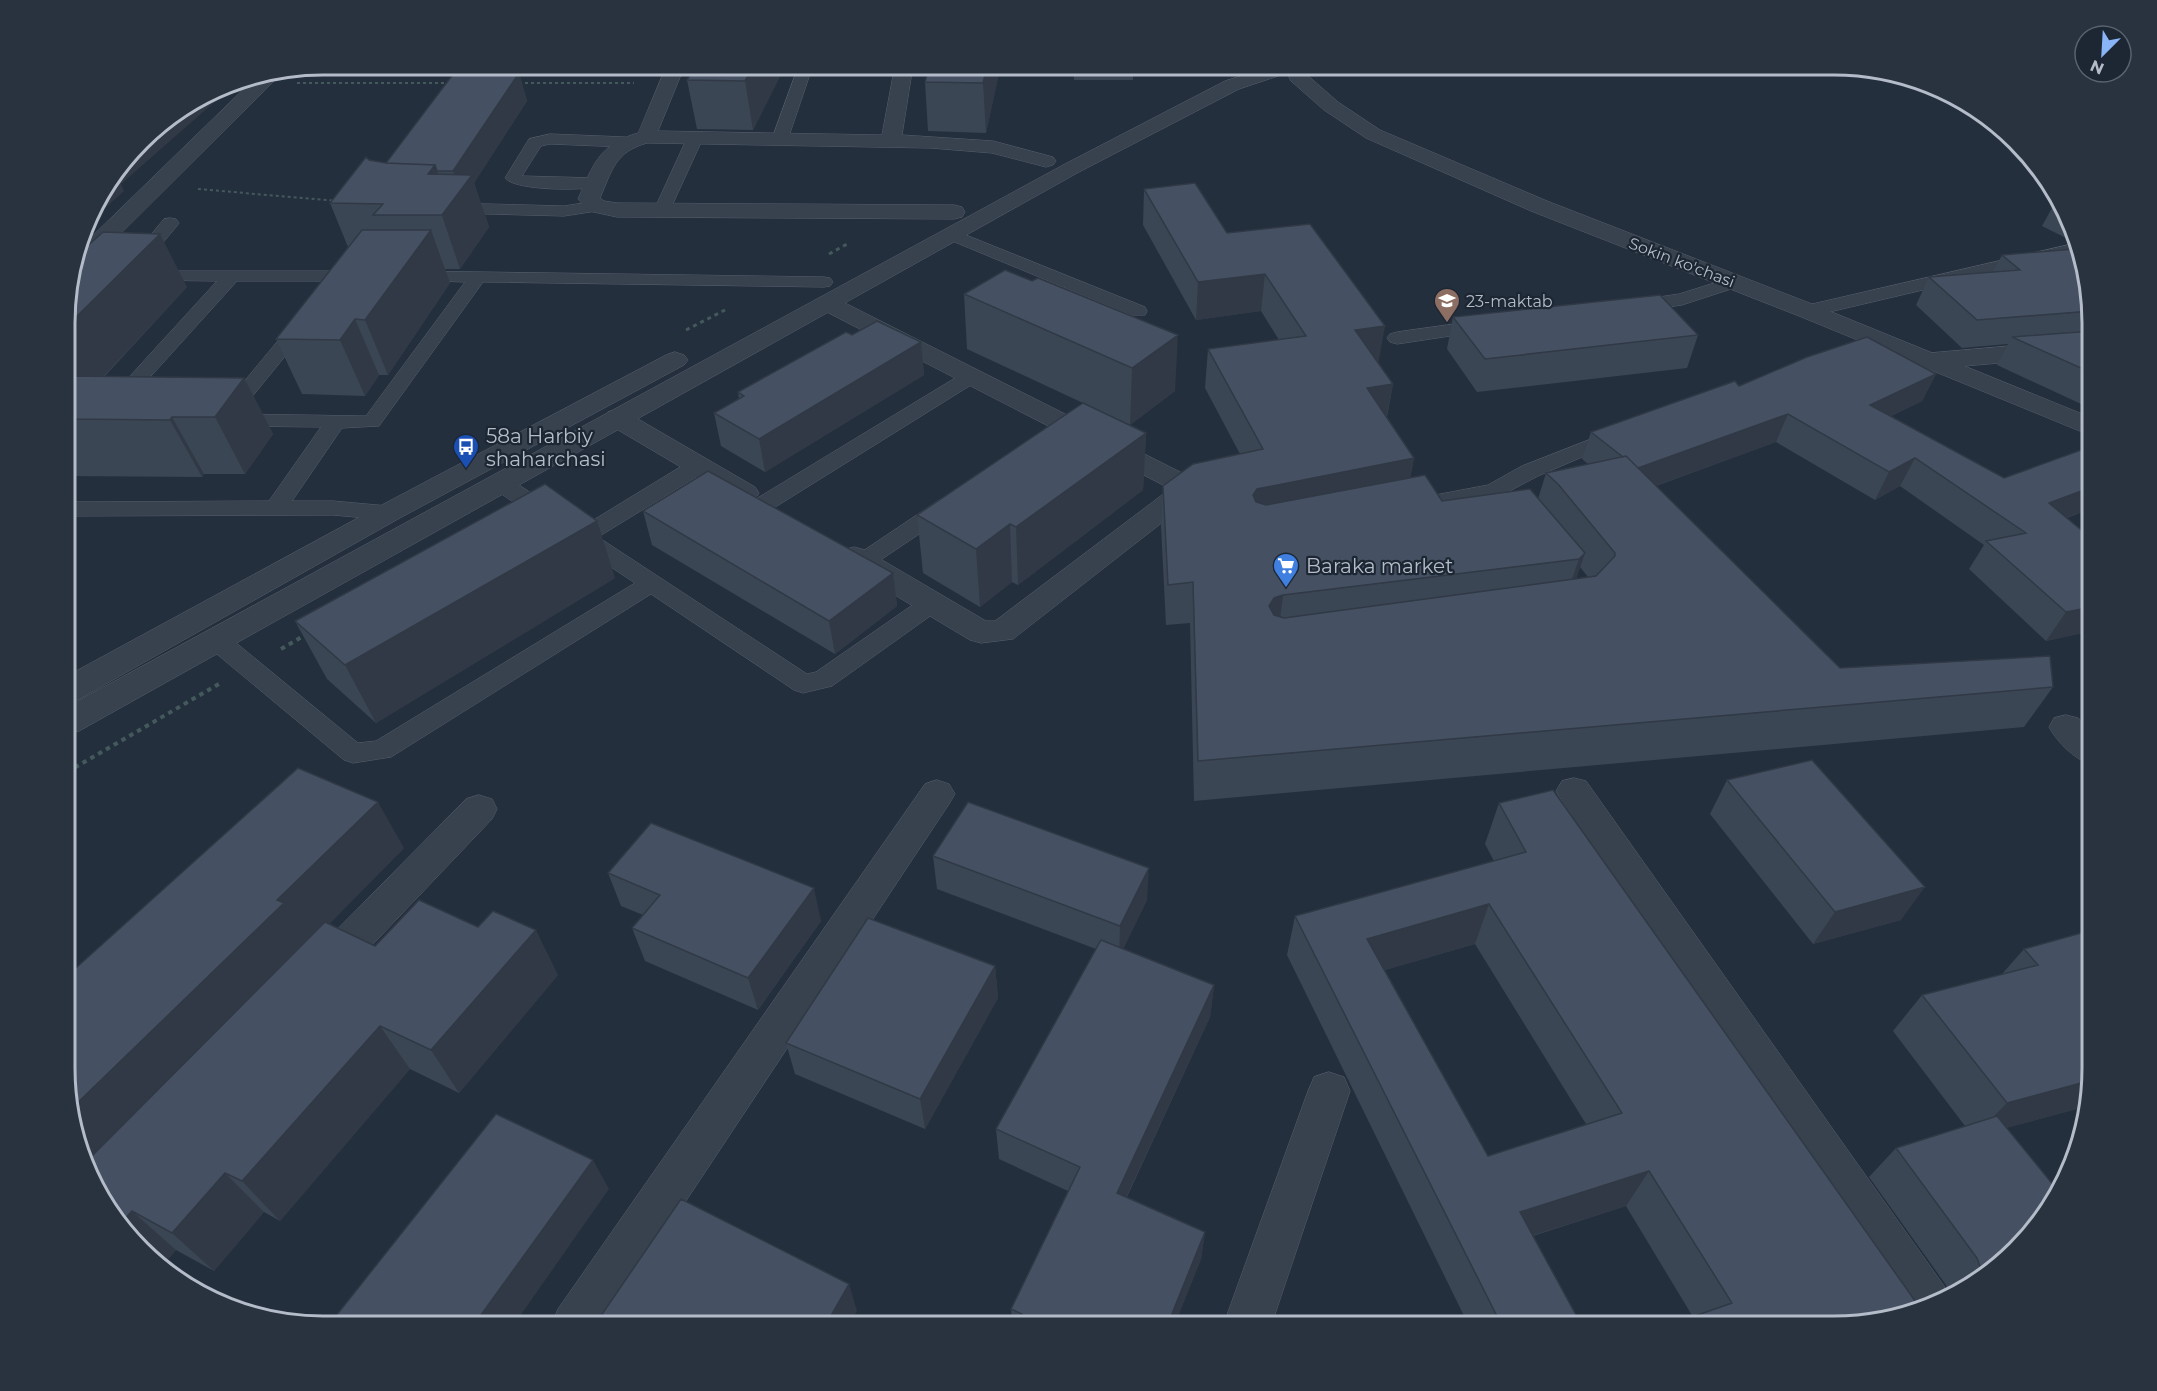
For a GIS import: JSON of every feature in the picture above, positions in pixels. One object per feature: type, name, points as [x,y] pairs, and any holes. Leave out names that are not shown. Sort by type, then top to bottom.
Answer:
[{"type":"street","points":[[635,139],[671,75]]},
{"type":"street","points":[[891,141],[902,75]]},
{"type":"street","points":[[1046,161],[993,147],[891,141],[635,139],[612,150],[589,199],[597,206],[617,210],[952,223],[1046,161],[1209,75]]},
{"type":"street","points":[[75,687],[388,513],[826,292],[952,223],[1232,85],[1262,75]]},
{"type":"street","name":"Sokin ko'chasi","points":[[1297,75],[1330,106],[1373,134],[1539,206],[1808,310],[2082,424]]},
{"type":"street","points":[[83,272],[155,187],[263,82]]},
{"type":"street","points":[[826,292],[972,376],[1057,432],[1174,480],[1181,494],[1002,631],[981,632],[833,545]]},
{"type":"street","points":[[75,718],[617,418],[826,292]]},
{"type":"street","points":[[1930,360],[2082,347]]},
{"type":"street","points":[[617,418],[793,522]]},
{"type":"street","points":[[2066,728],[2082,743]]},
{"type":"street","points":[[1575,790],[1924,1299]]},
{"type":"street","points":[[582,1316],[937,794]]},
{"type":"street","points":[[298,996],[479,809]]},
{"type":"street","points":[[1250,1316],[1329,1091]]},
{"type":"lane","points":[[780,139],[802,75]]},
{"type":"lane","points":[[662,210],[695,138]]},
{"type":"lane","points":[[596,183],[524,182],[513,178],[535,142],[550,139],[635,139]]},
{"type":"lane","points":[[429,207],[564,211],[597,206]]},
{"type":"lane","points":[[170,223],[125,276],[376,276]]},
{"type":"lane","points":[[952,223],[1138,311]]},
{"type":"lane","points":[[1808,310],[2071,250]]},
{"type":"lane","points":[[327,294],[342,276]]},
{"type":"lane","points":[[399,276],[478,276],[826,292]]},
{"type":"lane","points":[[312,312],[217,420],[372,422],[478,276]]},
{"type":"lane","points":[[123,419],[101,419],[231,277]]},
{"type":"lane","points":[[1611,309],[1682,299],[1734,282]]},
{"type":"lane","points":[[1397,338],[1504,323]]},
{"type":"lane","points":[[1839,349],[1871,336]]},
{"type":"lane","points":[[764,504],[972,376]]},
{"type":"lane","points":[[276,508],[336,421]]},
{"type":"lane","points":[[1389,511],[1502,498],[1530,471],[1631,430]]},
{"type":"lane","points":[[581,537],[698,466]]},
{"type":"lane","points":[[499,482],[803,684],[823,680],[932,603]]},
{"type":"lane","points":[[862,562],[960,497]]},
{"type":"lane","points":[[75,509],[333,508],[388,513]]},
{"type":"lane","points":[[215,639],[353,753],[382,750],[652,583]]},
{"type":"path","points":[[513,83],[654,75]]},
{"type":"path","points":[[279,79],[453,83]]},
{"type":"path","points":[[155,187],[338,201]]},
{"type":"building","points":[[452,75],[518,75],[453,171],[437,171],[435,165],[386,163]]},
{"type":"building","points":[[690,75],[748,75],[745,81],[687,80]]},
{"type":"building","points":[[927,75],[985,75],[983,83],[925,82]]},
{"type":"building","points":[[366,157],[369,160],[386,163],[435,165],[428,174],[472,175],[442,215],[373,215],[383,204],[330,203]]},
{"type":"building","points":[[1195,183],[1227,233],[1310,224],[1385,326],[1355,330],[1393,384],[1367,388],[1414,458],[1257,489],[1253,495],[1256,502],[1266,505],[1425,475],[1442,501],[1530,489],[1585,553],[1579,559],[1283,595],[1274,598],[1269,606],[1274,615],[1284,618],[1596,576],[1615,556],[1615,553],[1558,484],[1546,473],[1626,456],[1840,668],[2050,656],[2053,687],[1198,761],[1193,582],[1168,585],[1163,486],[1193,464],[1263,449],[1208,349],[1306,336],[1265,274],[1198,282],[1144,189]]},
{"type":"building","points":[[362,230],[431,230],[365,320],[355,319],[340,340],[276,339]]},
{"type":"building","points":[[103,232],[160,234],[75,318],[77,291],[87,246]]},
{"type":"building","points":[[2071,249],[2080,291],[2081,312],[1977,320],[1929,277],[2020,270],[2002,255]]},
{"type":"building","points":[[1005,270],[1032,281],[1038,278],[1178,335],[1132,368],[964,294]]},
{"type":"building","points":[[1660,295],[1698,335],[1485,359],[1453,317]]},
{"type":"building","points":[[877,321],[921,342],[759,439],[714,413],[744,396],[738,392],[846,332],[852,335]]},
{"type":"building","points":[[2082,332],[2082,368],[2012,337]]},
{"type":"building","points":[[1867,337],[1936,374],[1870,405],[2004,478],[2082,451],[2082,491],[2049,503],[2082,531],[2082,609],[2066,612],[1986,541],[2026,533],[1915,458],[1889,472],[1788,414],[1638,468],[1626,456],[1623,457],[1591,432],[1735,381],[1739,386],[1807,357]]},
{"type":"building","points":[[75,376],[244,378],[215,417],[172,417],[170,420],[75,419]]},
{"type":"building","points":[[1083,403],[1146,433],[1016,527],[1010,524],[976,549],[917,515]]},
{"type":"building","points":[[708,471],[893,573],[829,621],[643,511]]},
{"type":"building","points":[[545,484],[597,521],[345,665],[295,621]]},
{"type":"building","points":[[1812,760],[1925,887],[1835,912],[1727,780]]},
{"type":"building","points":[[298,768],[378,802],[277,900],[284,903],[78,1103],[75,1068],[75,969]]},
{"type":"building","points":[[1553,790],[1916,1302],[1866,1314],[1834,1316],[1695,1316],[1732,1303],[1649,1171],[1520,1212],[1577,1316],[1497,1316],[1295,916],[1526,852],[1499,803]],"holes":[[[1489,904],[1622,1113],[1488,1156],[1367,939]]]},
{"type":"building","points":[[968,802],[1149,868],[1120,926],[933,856]]},
{"type":"building","points":[[651,823],[814,888],[748,978],[632,928],[660,895],[608,873]]},
{"type":"building","points":[[419,900],[478,927],[493,911],[536,930],[431,1050],[380,1026],[242,1181],[225,1173],[172,1233],[132,1211],[125,1218],[108,1192],[91,1157],[325,922],[375,946]]},
{"type":"building","points":[[868,918],[995,966],[920,1099],[786,1043]]},
{"type":"building","points":[[2082,933],[2081,1083],[2007,1103],[1922,995],[2038,965],[2024,949]]},
{"type":"building","points":[[1101,940],[1214,985],[1117,1193],[1205,1232],[1171,1316],[1021,1316],[1022,1314],[1011,1309],[1080,1167],[996,1129]]},
{"type":"building","points":[[496,1114],[593,1160],[480,1316],[336,1316]]},
{"type":"building","points":[[1997,1116],[2053,1184],[2031,1219],[2009,1243],[1981,1268],[1977,1258],[1896,1148]]},
{"type":"building","points":[[681,1199],[849,1284],[831,1316],[601,1316]]},
{"type":"place","name":"23-maktab","points":[[1447,324]]},
{"type":"place","name":"58a Harbiy shaharchasi","points":[[466,470]]},
{"type":"place","name":"Baraka market","points":[[1286,589]]}]
